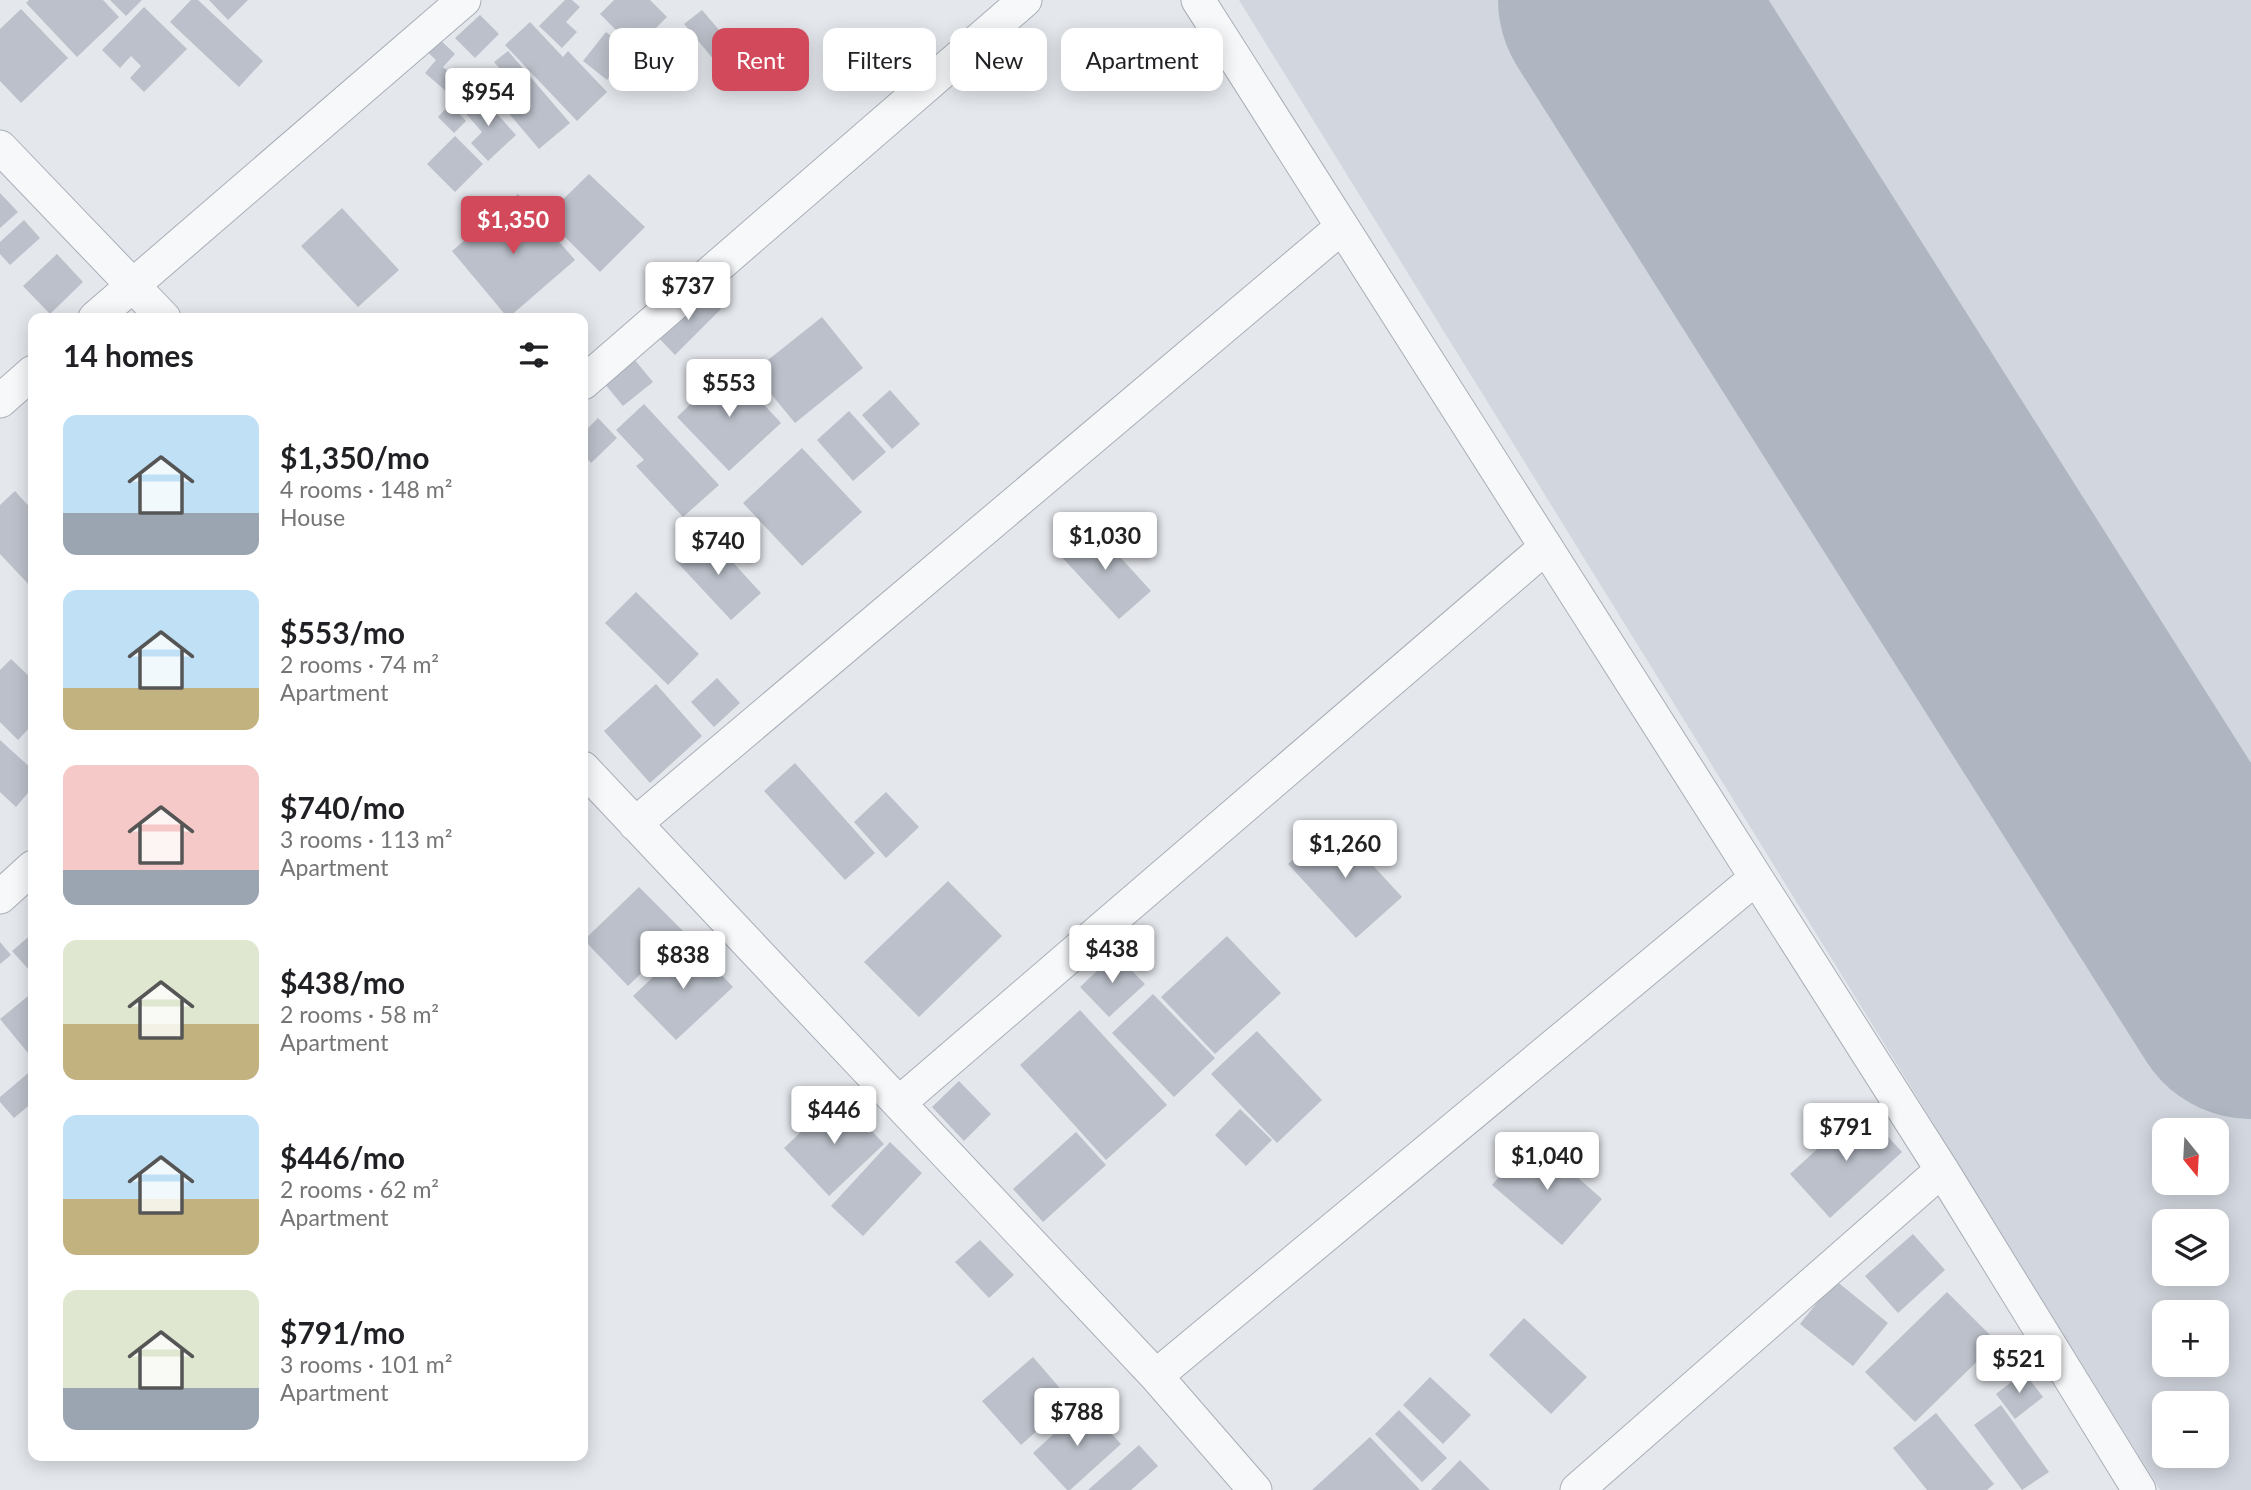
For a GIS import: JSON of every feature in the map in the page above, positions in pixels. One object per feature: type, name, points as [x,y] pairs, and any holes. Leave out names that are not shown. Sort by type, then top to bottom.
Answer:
[{"type":"street","points":[[101,313],[464,0]]},
{"type":"street","points":[[588,379],[1024,0]]},
{"type":"street","points":[[1198,0],[1942,1170],[2139,1490]]},
{"type":"street","points":[[0,147],[159,313]]},
{"type":"street","points":[[635,824],[1342,227]]},
{"type":"street","points":[[0,401],[28,376]]},
{"type":"street","points":[[899,1104],[1546,547]]},
{"type":"street","points":[[588,773],[1156,1376],[1255,1490]]},
{"type":"street","points":[[0,897],[28,872]]},
{"type":"street","points":[[1156,1376],[1756,878]]},
{"type":"street","points":[[1577,1490],[1942,1170]]},
{"type":"shaded area","points":[[1239,0],[2251,0],[2251,1490],[2160,1490]]},
{"type":"building","points":[[29,0],[103,0],[119,17],[77,57],[26,3]]},
{"type":"building","points":[[110,0],[142,0],[126,16]]},
{"type":"building","points":[[191,0],[198,0],[263,61],[239,87],[170,22]]},
{"type":"building","points":[[209,0],[248,0],[228,20]]},
{"type":"building","points":[[565,0],[572,0],[580,7],[566,22],[577,32],[562,48],[539,26]]},
{"type":"building","points":[[614,0],[650,0],[667,17],[656,28],[614,28],[600,14]]},
{"type":"building","points":[[144,7],[187,49],[144,92],[130,78],[141,66],[131,56],[120,68],[102,50]]},
{"type":"building","points":[[21,9],[68,58],[21,103],[0,81],[0,29]]},
{"type":"building","points":[[702,10],[717,28],[712,28],[712,57],[698,41],[698,28],[687,28],[684,24]]},
{"type":"building","points":[[480,15],[499,34],[475,58],[455,38]]},
{"type":"building","points":[[530,22],[563,57],[568,51],[607,92],[577,121],[505,45]]},
{"type":"building","points":[[432,32],[455,54],[443,67],[466,86],[455,99],[425,73],[436,60],[420,45]]},
{"type":"building","points":[[606,32],[609,34],[607,80],[583,61]]},
{"type":"building","points":[[508,51],[570,123],[539,149],[507,111],[524,96],[494,62]]},
{"type":"building","points":[[479,94],[516,135],[488,161],[471,143],[482,132],[462,109]]},
{"type":"building","points":[[450,104],[466,121],[454,133],[438,117]]},
{"type":"building","points":[[455,136],[483,164],[455,192],[427,164]]},
{"type":"building","points":[[589,174],[645,227],[600,272],[545,217]]},
{"type":"building","points":[[0,193],[18,212],[0,228]]},
{"type":"building","points":[[518,194],[575,260],[514,313],[504,313],[452,251]]},
{"type":"building","points":[[342,208],[399,270],[358,307],[301,246]]},
{"type":"building","points":[[24,220],[40,238],[10,265],[0,254],[0,242]]},
{"type":"building","points":[[57,254],[83,282],[51,313],[23,286]]},
{"type":"building","points":[[700,289],[721,309],[675,355],[655,334]]},
{"type":"building","points":[[822,317],[863,368],[795,423],[753,372]]},
{"type":"building","points":[[634,359],[653,382],[623,406],[604,383]]},
{"type":"building","points":[[729,367],[781,423],[729,471],[677,417]]},
{"type":"building","points":[[890,390],[920,424],[892,449],[862,415]]},
{"type":"building","points":[[644,404],[719,485],[683,517],[636,466],[644,460],[616,430]]},
{"type":"building","points":[[849,411],[886,452],[853,481],[817,440]]},
{"type":"building","points":[[598,418],[617,438],[591,463],[588,460],[588,428]]},
{"type":"building","points":[[802,448],[862,512],[802,566],[743,503]]},
{"type":"building","points":[[15,491],[28,505],[28,584],[0,554],[0,505]]},
{"type":"building","points":[[1091,525],[1151,591],[1119,619],[1059,554]]},
{"type":"building","points":[[706,533],[761,593],[731,620],[676,561]]},
{"type":"building","points":[[636,592],[699,654],[668,685],[605,623]]},
{"type":"building","points":[[11,659],[28,675],[28,729],[18,740],[0,722],[0,670]]},
{"type":"building","points":[[717,678],[740,703],[714,727],[691,702]]},
{"type":"building","points":[[656,684],[702,736],[650,783],[604,731]]},
{"type":"building","points":[[0,740],[28,765],[28,793],[16,807],[0,792]]},
{"type":"building","points":[[795,763],[875,853],[845,880],[764,791]]},
{"type":"building","points":[[886,792],[919,827],[886,858],[854,822]]},
{"type":"building","points":[[1333,822],[1402,897],[1356,938],[1288,864]]},
{"type":"building","points":[[948,881],[1002,936],[919,1017],[864,962]]},
{"type":"building","points":[[639,887],[684,932],[628,986],[588,944],[588,936]]},
{"type":"building","points":[[1227,936],[1281,993],[1215,1054],[1161,997]]},
{"type":"building","points":[[28,937],[28,969],[12,951]]},
{"type":"building","points":[[0,942],[11,955],[0,964]]},
{"type":"building","points":[[690,942],[733,987],[676,1040],[633,996]]},
{"type":"building","points":[[1115,954],[1145,984],[1109,1017],[1080,987]]},
{"type":"building","points":[[1153,994],[1215,1058],[1174,1097],[1112,1033]]},
{"type":"building","points":[[28,996],[28,1053],[0,1019]]},
{"type":"building","points":[[1080,1010],[1167,1105],[1106,1160],[1020,1065]]},
{"type":"building","points":[[1257,1031],[1322,1100],[1277,1143],[1211,1074]]},
{"type":"building","points":[[28,1073],[28,1106],[14,1118],[0,1102],[0,1097]]},
{"type":"building","points":[[959,1081],[991,1114],[964,1141],[932,1107]]},
{"type":"building","points":[[839,1096],[884,1144],[829,1196],[784,1148]]},
{"type":"building","points":[[1862,1108],[1902,1152],[1830,1218],[1790,1174]]},
{"type":"building","points":[[1240,1109],[1272,1140],[1246,1166],[1215,1135]]},
{"type":"building","points":[[1076,1132],[1106,1165],[1043,1222],[1013,1189]]},
{"type":"building","points":[[1533,1138],[1602,1199],[1562,1245],[1492,1185]]},
{"type":"building","points":[[890,1142],[922,1173],[863,1236],[831,1206]]},
{"type":"building","points":[[1913,1234],[1945,1270],[1898,1313],[1865,1276]]},
{"type":"building","points":[[980,1240],[1014,1275],[989,1298],[955,1262]]},
{"type":"building","points":[[1835,1280],[1888,1323],[1853,1366],[1800,1324]]},
{"type":"building","points":[[1947,1292],[1997,1342],[1915,1422],[1865,1372]]},
{"type":"building","points":[[1524,1318],[1587,1377],[1551,1414],[1489,1355]]},
{"type":"building","points":[[1033,1357],[1071,1401],[1021,1445],[982,1401]]},
{"type":"building","points":[[2024,1372],[2043,1397],[2015,1419],[1996,1394]]},
{"type":"building","points":[[1430,1377],[1471,1415],[1443,1444],[1403,1405]]},
{"type":"building","points":[[1085,1405],[1121,1444],[1067,1490],[1033,1453]]},
{"type":"building","points":[[2001,1405],[2049,1472],[2022,1490],[1974,1425]]},
{"type":"building","points":[[1399,1410],[1447,1458],[1422,1482],[1375,1434]]},
{"type":"building","points":[[1936,1413],[1994,1484],[1987,1490],[1927,1490],[1893,1448]]},
{"type":"building","points":[[1370,1437],[1420,1490],[1312,1490]]},
{"type":"building","points":[[1139,1445],[1158,1466],[1131,1490],[1088,1490]]},
{"type":"building","points":[[1460,1460],[1490,1490],[1431,1490]]},
{"type":"runway","points":[[1622,0],[2251,995]]}]
